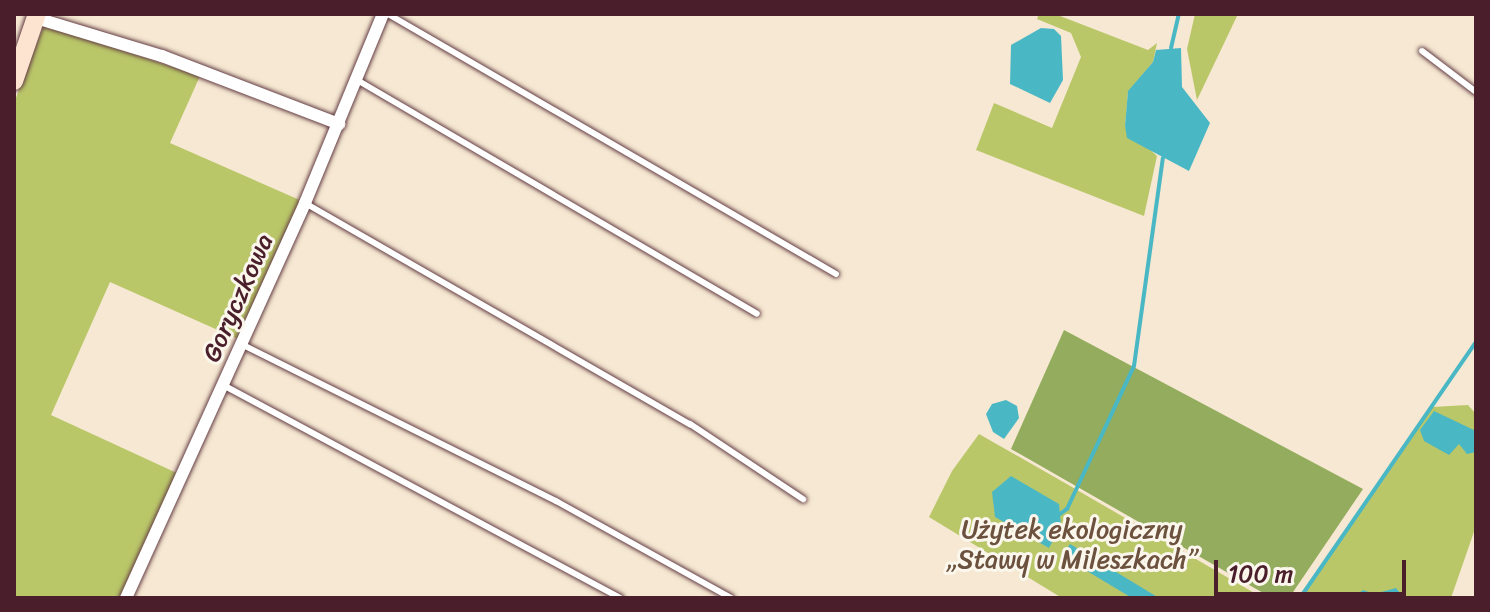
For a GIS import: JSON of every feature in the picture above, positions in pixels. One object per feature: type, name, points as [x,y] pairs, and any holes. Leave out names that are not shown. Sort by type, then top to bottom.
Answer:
[{"type":"street","name":"Goryczkowa","points":[[126,598],[305,203],[386,14]]},
{"type":"street","points":[[14,81],[37,16],[162,56],[339,124]]},
{"type":"lane","points":[[386,14],[836,274]]},
{"type":"lane","points":[[1422,51],[1476,92]]},
{"type":"lane","points":[[357,80],[757,314]]},
{"type":"lane","points":[[305,203],[690,424],[803,499]]},
{"type":"lane","points":[[241,344],[556,501],[731,598]]},
{"type":"lane","points":[[223,385],[620,598]]},
{"type":"green space","points":[[1039,14],[1055,14],[1148,50],[1157,43],[1153,62],[1128,92],[1125,127],[1157,156],[1144,216],[976,150],[994,103],[1052,128],[1081,57],[1071,33],[1037,19]]},
{"type":"green space","points":[[1195,14],[1238,14],[1197,100],[1187,49]]},
{"type":"green space","points":[[44,25],[200,76],[170,143],[302,201],[238,339],[110,282],[51,415],[179,474],[119,598],[14,598],[14,103]]},
{"type":"green space","points":[[1064,330],[1363,489],[1289,598],[1272,598],[1011,449]]},
{"type":"green space","points":[[1468,405],[1476,414],[1476,526],[1451,598],[1300,598],[1432,407]]},
{"type":"green space","name":"Użytek ekologiczny „Stawy w Mileszkach”","points":[[979,434],[1263,598],[1062,598],[929,517],[952,471]]},
{"type":"water","points":[[1041,28],[1054,29],[1061,36],[1063,80],[1050,103],[1010,84],[1011,45]]},
{"type":"water","points":[[1181,48],[1182,87],[1210,123],[1189,171],[1127,138],[1125,126],[1128,91],[1153,62],[1156,50]]},
{"type":"water","points":[[1006,400],[1017,406],[1019,418],[1004,439],[993,432],[986,414],[992,404]]},
{"type":"water","points":[[1434,411],[1476,431],[1476,452],[1467,454],[1459,444],[1449,455],[1424,441],[1420,430]]},
{"type":"water","points":[[1011,476],[1059,504],[1061,525],[1049,548],[995,517],[992,492]]},
{"type":"water","points":[[1070,544],[1159,598],[1132,598],[1062,556]]},
{"type":"water","points":[[1396,588],[1404,598],[1353,598],[1363,590],[1374,594]]},
{"type":"waterway","points":[[1171,48],[1179,14]]},
{"type":"waterway","points":[[1060,514],[1067,509],[1134,366],[1163,158]]},
{"type":"waterway","points":[[1300,598],[1476,342]]}]
